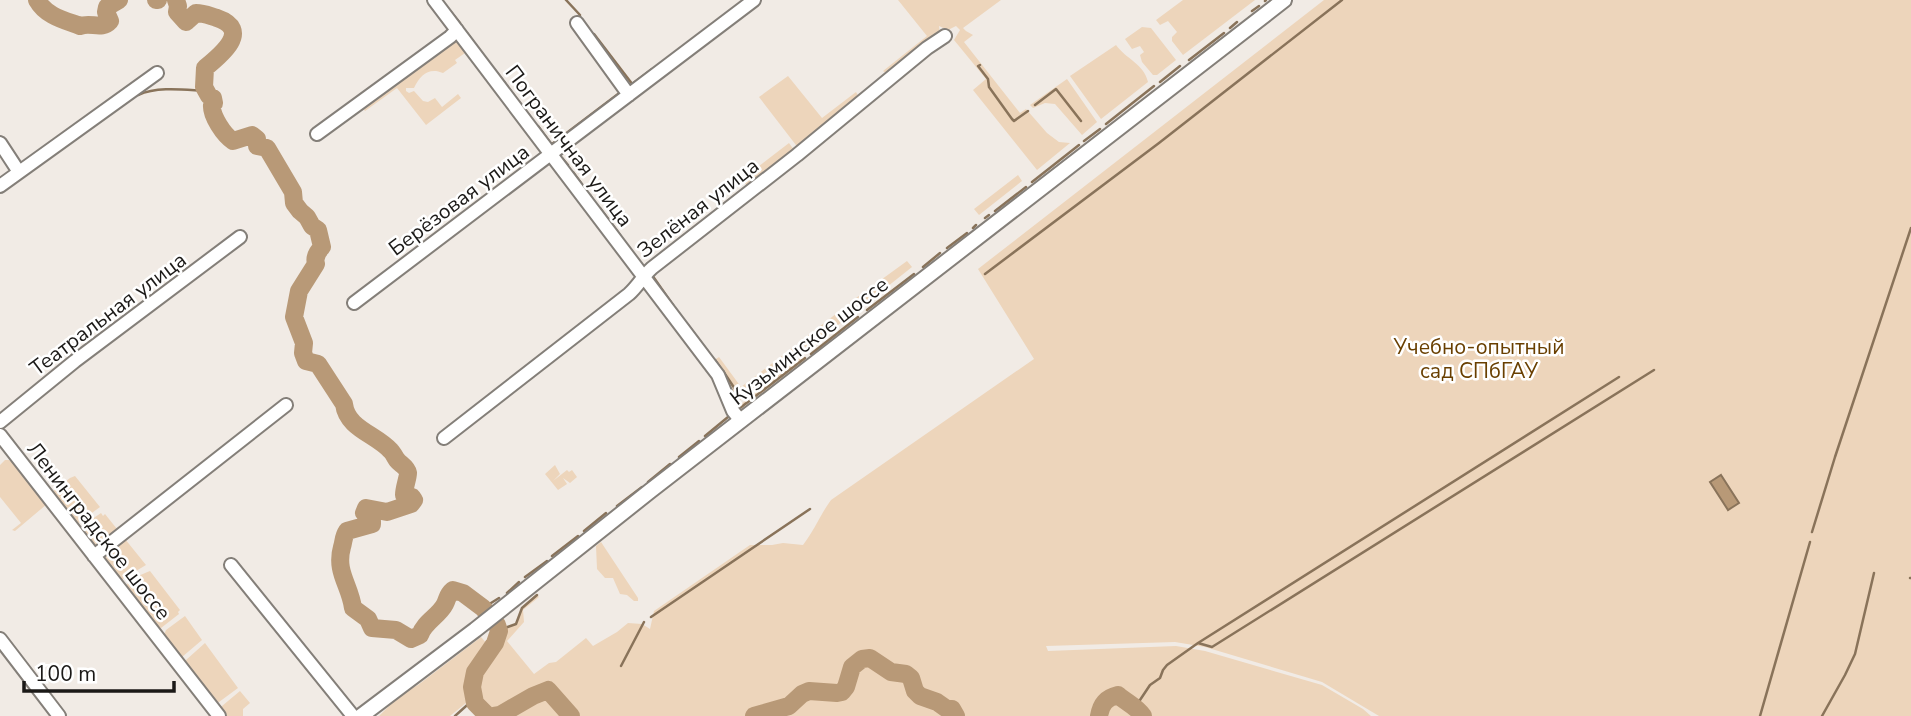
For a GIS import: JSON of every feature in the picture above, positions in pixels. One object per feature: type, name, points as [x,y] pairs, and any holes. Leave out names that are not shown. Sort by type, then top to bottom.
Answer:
[{"type":"main road","name":"Кузьминское шоссе","points":[[361,716],[1284,0]]},
{"type":"street","name":"Пограничная улица","points":[[434,0],[718,375],[733,411],[741,421]]},
{"type":"street","name":"Берёзовая улица","points":[[354,303],[754,0]]},
{"type":"street","points":[[577,23],[629,95]]},
{"type":"street","points":[[317,134],[457,30]]},
{"type":"street","name":"Зелёная улица","points":[[444,438],[629,294],[643,277],[945,36]]},
{"type":"street","points":[[0,186],[156,73]]},
{"type":"street","points":[[0,143],[19,172]]},
{"type":"street","name":"Театральная улица","points":[[0,422],[240,237]]},
{"type":"street","points":[[94,556],[286,405]]},
{"type":"street","name":"Ленинградское шоссе","points":[[0,435],[219,716]]},
{"type":"street","points":[[231,565],[353,716]]},
{"type":"street","points":[[0,639],[59,716]]},
{"type":"green space","points":[[898,0],[1001,0],[963,28],[973,35],[964,42],[1020,113],[1026,109],[1047,133],[1059,142],[1070,143],[1037,170],[973,90],[986,79],[954,40],[960,30],[956,26],[948,30],[939,26],[940,34],[889,75],[883,71],[927,36]]},
{"type":"green space","points":[[1183,0],[1255,0],[1183,55],[1172,41],[1177,32],[1168,21],[1160,25],[1156,20]]},
{"type":"green space","name":"Учебно-опытный сад СПбГАУ","points":[[1324,0],[1911,0],[1911,716],[1379,716],[1322,682],[1205,647],[1175,642],[1046,646],[1048,651],[1176,646],[1205,651],[1322,685],[1371,716],[761,716],[773,707],[747,716],[575,716],[550,688],[526,693],[494,714],[490,715],[486,711],[477,695],[479,668],[498,640],[501,628],[515,624],[522,608],[537,595],[539,597],[523,610],[524,622],[507,641],[534,674],[549,663],[556,662],[586,638],[593,646],[628,623],[642,624],[650,629],[654,611],[750,545],[803,545],[831,500],[1034,359],[978,269]]},
{"type":"green space","points":[[1142,27],[1151,28],[1176,60],[1157,75],[1153,75],[1142,62],[1140,55],[1144,52],[1140,46],[1132,49],[1125,39]]},
{"type":"green space","points":[[456,38],[467,49],[455,60],[457,63],[443,73],[426,73],[414,88],[406,88],[409,93],[414,91],[423,101],[428,102],[435,98],[442,107],[458,94],[461,98],[426,125],[397,88],[365,111],[360,105]]},
{"type":"green space","points":[[1116,45],[1139,66],[1148,82],[1101,119],[1070,76]]},
{"type":"green space","points":[[788,76],[822,118],[856,92],[860,99],[799,149],[759,97]]},
{"type":"green space","points":[[1067,79],[1097,122],[1082,135],[1055,104],[1045,103],[1033,108],[1030,105]]},
{"type":"green space","points":[[789,143],[794,150],[747,186],[742,179]]},
{"type":"green space","points":[[1018,175],[1022,181],[979,215],[974,209]]},
{"type":"green space","points":[[907,261],[912,267],[863,306],[856,298]]},
{"type":"green space","points":[[850,303],[856,311],[807,349],[801,341]]},
{"type":"green space","points":[[795,346],[800,354],[737,403],[731,387],[713,361],[719,357],[741,387]]},
{"type":"green space","points":[[803,356],[806,360],[741,409],[739,407],[740,405]]},
{"type":"green space","points":[[5,460],[17,465],[47,504],[15,531],[12,530],[21,523],[0,497],[0,465]]},
{"type":"green space","points":[[555,465],[560,474],[553,481],[567,470],[572,470],[577,477],[570,483],[563,478],[567,484],[558,490],[545,474]]},
{"type":"green space","points":[[75,476],[100,507],[77,524],[52,492]]},
{"type":"green space","points":[[145,508],[97,547],[81,529],[101,513],[103,516],[105,514],[117,529]]},
{"type":"green space","points":[[125,539],[146,565],[121,580],[103,557],[104,553]]},
{"type":"green space","points":[[601,542],[638,601],[620,594],[613,578],[605,578],[597,569],[596,546]]},
{"type":"green space","points":[[150,571],[180,610],[179,614],[161,628],[125,587],[133,579]]},
{"type":"green space","points":[[185,616],[202,640],[182,657],[164,635],[166,630]]},
{"type":"green space","points":[[481,637],[488,645],[471,673],[471,699],[450,716],[379,716],[403,692],[418,685]]},
{"type":"green space","points":[[205,643],[238,688],[219,702],[216,702],[187,666],[186,660]]},
{"type":"green space","points":[[240,691],[250,703],[243,709],[243,716],[227,716],[222,706]]},
{"type":"green space","points":[[543,695],[550,695],[567,716],[503,716],[517,707]]},
{"type":"shaded area","points":[[1721,475],[1739,503],[1728,510],[1710,482]]},
{"type":"waterway","points":[[37,0],[50,14],[80,26],[107,24],[110,21],[107,7],[119,0]]},
{"type":"waterway","points":[[176,0],[177,12],[186,22],[196,13],[217,18],[232,29],[230,43],[205,68],[204,87],[213,98],[216,120],[233,141],[252,135],[257,139],[257,146],[267,148],[293,192],[294,203],[318,230],[322,247],[316,255],[316,264],[299,291],[294,317],[304,343],[306,361],[318,364],[344,404],[350,420],[385,445],[408,473],[404,495],[412,497],[414,500],[411,504],[387,512],[366,508],[364,513],[372,524],[347,531],[345,535],[340,564],[353,608],[368,619],[372,628],[396,630],[411,639],[420,635],[453,590],[463,593],[483,608],[499,631],[495,643],[475,672],[472,687],[475,703],[488,716]]},
{"type":"waterway","points":[[566,0],[580,15]]},
{"type":"waterway","points":[[985,274],[1342,0]]},
{"type":"waterway","points":[[1252,11],[1259,6]]},
{"type":"waterway","points":[[451,12],[460,23]]},
{"type":"waterway","points":[[1230,28],[1237,22]]},
{"type":"waterway","points":[[467,33],[489,63]]},
{"type":"waterway","points":[[1189,60],[1224,33]]},
{"type":"waterway","points":[[594,34],[633,85]]},
{"type":"waterway","points":[[980,65],[978,66],[988,79],[989,87],[1014,121],[1028,111]]},
{"type":"waterway","points":[[1160,82],[1180,66]]},
{"type":"waterway","points":[[494,69],[505,83]]},
{"type":"waterway","points":[[632,84],[652,69]]},
{"type":"waterway","points":[[1106,124],[1154,86]]},
{"type":"waterway","points":[[1035,105],[1056,89],[1081,121]]},
{"type":"waterway","points":[[138,95],[163,90],[206,91]]},
{"type":"waterway","points":[[510,90],[529,115]]},
{"type":"waterway","points":[[552,144],[618,94]]},
{"type":"waterway","points":[[538,126],[552,145]]},
{"type":"waterway","points":[[1084,141],[1100,129]]},
{"type":"waterway","points":[[1032,182],[1079,145]]},
{"type":"waterway","points":[[562,158],[568,165]]},
{"type":"waterway","points":[[573,172],[584,187]]},
{"type":"waterway","points":[[995,211],[1026,187]]},
{"type":"waterway","points":[[590,195],[595,203]]},
{"type":"waterway","points":[[600,208],[620,235]]},
{"type":"waterway","points":[[985,218],[989,215]]},
{"type":"waterway","points":[[973,228],[976,225]]},
{"type":"waterway","points":[[1812,532],[1911,228]]},
{"type":"waterway","points":[[947,248],[967,233]]},
{"type":"waterway","points":[[923,267],[940,253]]},
{"type":"waterway","points":[[867,310],[914,274]]},
{"type":"waterway","points":[[652,275],[673,305]]},
{"type":"waterway","points":[[811,354],[858,317]]},
{"type":"waterway","points":[[688,325],[708,352]]},
{"type":"waterway","points":[[740,408],[805,358]]},
{"type":"waterway","points":[[715,360],[719,366]]},
{"type":"waterway","points":[[1198,643],[1212,647],[1654,370]]},
{"type":"waterway","points":[[723,371],[735,389]]},
{"type":"waterway","points":[[1132,705],[1160,678],[1167,665],[1198,643],[1619,377]]},
{"type":"waterway","points":[[705,436],[728,417]]},
{"type":"waterway","points":[[679,457],[699,441]]},
{"type":"waterway","points":[[648,482],[670,464]]},
{"type":"waterway","points":[[617,506],[642,487]]},
{"type":"waterway","points":[[651,617],[810,509]]},
{"type":"waterway","points":[[584,531],[606,513]]},
{"type":"waterway","points":[[552,556],[578,536]]},
{"type":"waterway","points":[[1760,716],[1810,542]]},
{"type":"waterway","points":[[525,577],[547,561]]},
{"type":"waterway","points":[[1822,716],[1855,654],[1874,573]]},
{"type":"waterway","points":[[507,593],[519,582]]},
{"type":"waterway","points":[[498,628],[516,624],[522,608],[537,595]]},
{"type":"waterway","points":[[483,608],[499,598]]},
{"type":"waterway","points":[[621,666],[644,622]]},
{"type":"waterway","points":[[754,716],[789,706],[809,691],[842,692],[852,667],[862,659],[870,658],[891,672],[906,674],[920,696],[952,709],[956,716]]},
{"type":"waterway","points":[[494,716],[548,690],[571,716]]},
{"type":"waterway","points":[[1099,716],[1105,702],[1118,695],[1143,716]]},
{"type":"waterway","points":[[455,716],[475,698]]}]
